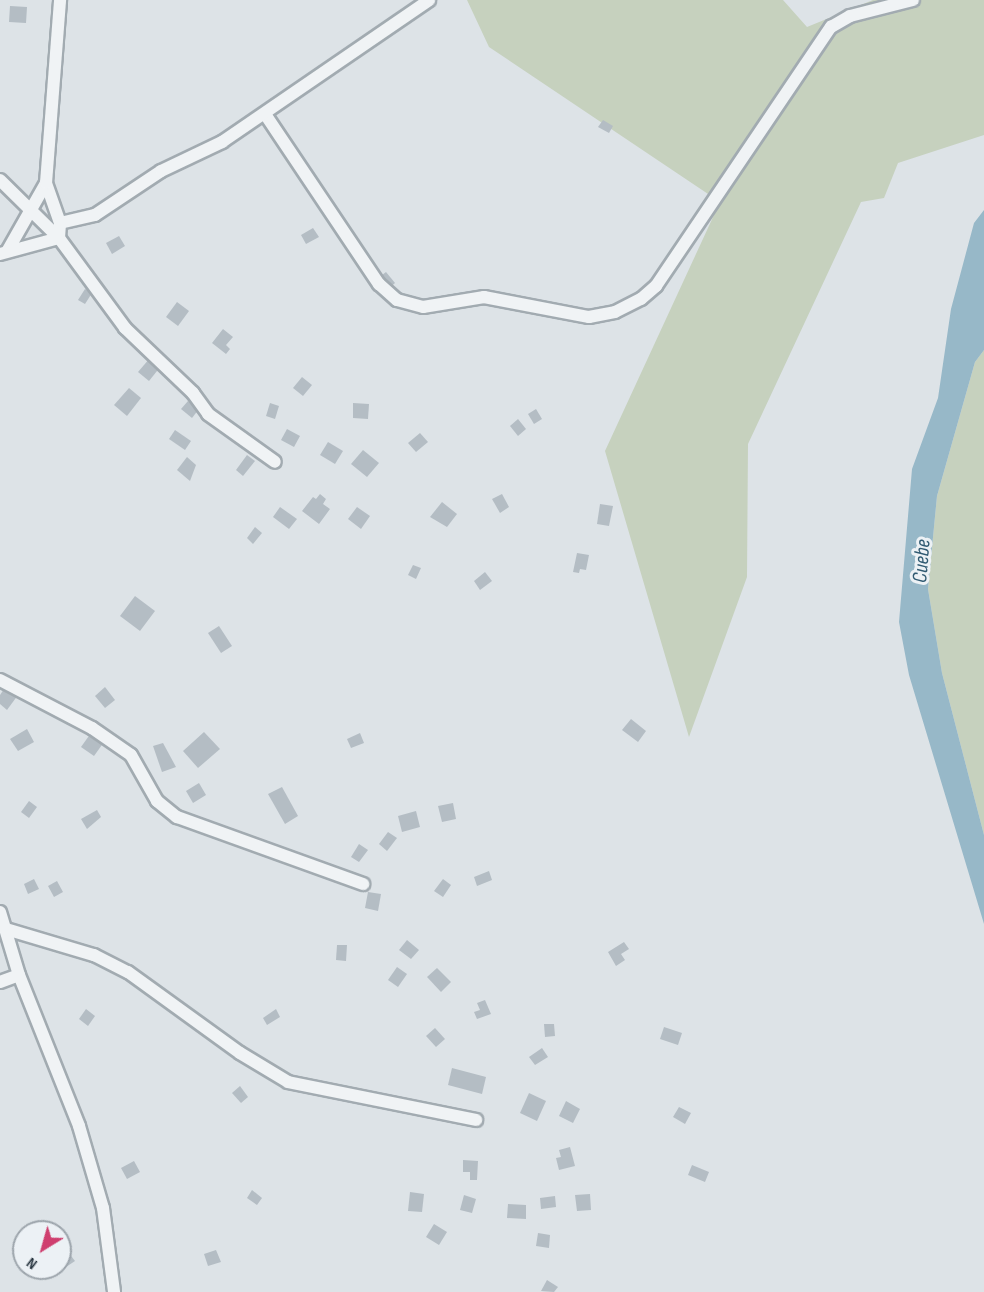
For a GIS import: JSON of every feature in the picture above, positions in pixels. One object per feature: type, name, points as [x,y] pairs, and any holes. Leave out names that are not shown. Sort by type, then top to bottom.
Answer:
[{"type":"street","points":[[58,238],[60,223],[46,183],[60,0]]},
{"type":"street","points":[[60,223],[95,215],[161,171],[222,142],[429,0]]},
{"type":"street","points":[[265,114],[380,284],[397,300],[423,307],[484,297],[589,317],[615,312],[641,299],[656,286],[831,27],[850,16],[913,0]]},
{"type":"street","points":[[0,180],[58,238],[98,294],[143,348],[193,393],[208,414],[275,462]]},
{"type":"street","points":[[4,252],[46,183]]},
{"type":"street","points":[[4,252],[58,238]]},
{"type":"street","points":[[0,680],[92,728],[131,755],[158,801],[177,817],[363,884]]},
{"type":"street","points":[[0,912],[20,975],[79,1126],[103,1208],[114,1292]]},
{"type":"street","points":[[6,929],[94,955],[128,972],[240,1053],[288,1082],[476,1120]]},
{"type":"street","points":[[0,982],[20,975]]},
{"type":"green space","points":[[467,0],[783,0],[807,27],[873,0],[984,0],[984,135],[898,163],[884,198],[861,202],[748,444],[747,577],[689,737],[605,451],[720,202],[489,47]]},
{"type":"green space","points":[[984,350],[984,835],[942,673],[928,589],[937,496],[975,362]]},
{"type":"water","name":"Cuebe","points":[[984,210],[984,350],[975,362],[937,496],[928,589],[942,673],[984,835],[984,924],[909,675],[899,622],[912,469],[938,398],[951,309],[974,223]]},
{"type":"building","points":[[10,6],[27,7],[26,23],[9,22]]},
{"type":"building","points":[[603,120],[613,126],[609,133],[598,127]]},
{"type":"building","points":[[313,228],[319,237],[306,244],[301,235]]},
{"type":"building","points":[[119,236],[125,246],[112,254],[106,243]]},
{"type":"building","points":[[386,272],[395,283],[387,290],[377,279]]},
{"type":"building","points":[[85,289],[92,293],[85,304],[78,300]]},
{"type":"building","points":[[177,302],[189,311],[178,326],[166,317]]},
{"type":"building","points":[[223,329],[233,337],[226,345],[230,349],[226,354],[212,343]]},
{"type":"building","points":[[150,358],[161,366],[149,381],[138,372]]},
{"type":"building","points":[[302,377],[312,385],[303,396],[293,388]]},
{"type":"building","points":[[129,388],[141,398],[127,416],[114,405]]},
{"type":"building","points":[[188,401],[199,409],[192,418],[181,409]]},
{"type":"building","points":[[270,403],[279,406],[275,419],[266,416]]},
{"type":"building","points":[[353,403],[369,404],[368,419],[353,418]]},
{"type":"building","points":[[536,409],[542,419],[534,424],[528,414]]},
{"type":"building","points":[[518,419],[526,429],[518,436],[510,426]]},
{"type":"building","points":[[287,429],[300,436],[294,447],[281,440]]},
{"type":"building","points":[[175,430],[191,441],[185,450],[169,439]]},
{"type":"building","points":[[420,433],[428,442],[416,452],[408,443]]},
{"type":"building","points":[[328,442],[343,451],[335,464],[320,455]]},
{"type":"building","points":[[363,450],[379,463],[367,477],[351,464]]},
{"type":"building","points":[[247,455],[255,461],[243,476],[236,470]]},
{"type":"building","points":[[187,457],[196,465],[190,481],[177,470]]},
{"type":"building","points":[[320,494],[326,499],[323,504],[330,509],[319,524],[302,511],[313,497],[316,499]]},
{"type":"building","points":[[502,494],[509,507],[500,513],[492,499]]},
{"type":"building","points":[[442,502],[457,514],[447,527],[430,517]]},
{"type":"building","points":[[600,504],[613,506],[609,526],[597,524]]},
{"type":"building","points":[[280,507],[297,519],[289,529],[273,517]]},
{"type":"building","points":[[357,507],[370,516],[361,529],[348,519]]},
{"type":"building","points":[[255,527],[262,533],[253,544],[247,538]]},
{"type":"building","points":[[577,553],[589,555],[586,570],[580,569],[579,573],[573,572]]},
{"type":"building","points":[[413,565],[421,568],[416,579],[408,575]]},
{"type":"building","points":[[485,572],[492,581],[480,590],[474,581]]},
{"type":"building","points":[[135,596],[155,611],[140,631],[120,616]]},
{"type":"building","points":[[219,626],[232,646],[221,653],[208,633]]},
{"type":"building","points":[[6,686],[18,695],[7,710],[0,704],[0,695]]},
{"type":"building","points":[[105,687],[115,700],[105,708],[95,696]]},
{"type":"building","points":[[631,719],[646,731],[638,742],[622,730]]},
{"type":"building","points":[[27,729],[34,742],[18,751],[10,739]]},
{"type":"building","points":[[204,732],[220,749],[198,768],[183,751]]},
{"type":"building","points":[[91,733],[104,742],[94,756],[81,747]]},
{"type":"building","points":[[360,733],[364,743],[351,748],[347,739]]},
{"type":"building","points":[[163,743],[176,767],[162,772],[153,746]]},
{"type":"building","points":[[199,783],[206,795],[193,803],[186,791]]},
{"type":"building","points":[[282,787],[298,816],[285,824],[268,794]]},
{"type":"building","points":[[29,801],[37,807],[29,818],[21,812]]},
{"type":"building","points":[[453,803],[456,819],[442,822],[438,806]]},
{"type":"building","points":[[97,810],[101,817],[87,829],[81,819]]},
{"type":"building","points":[[416,811],[420,827],[402,832],[398,816]]},
{"type":"building","points":[[388,832],[397,838],[387,851],[379,844]]},
{"type":"building","points":[[359,844],[368,850],[359,862],[351,857]]},
{"type":"building","points":[[489,871],[492,880],[477,886],[474,877]]},
{"type":"building","points":[[34,879],[39,889],[28,894],[24,884]]},
{"type":"building","points":[[443,879],[451,885],[443,897],[434,891]]},
{"type":"building","points":[[57,881],[63,892],[54,897],[48,886]]},
{"type":"building","points":[[368,892],[381,894],[378,911],[365,908]]},
{"type":"building","points":[[407,940],[419,950],[411,959],[399,950]]},
{"type":"building","points":[[624,942],[629,949],[621,954],[625,960],[616,966],[608,952]]},
{"type":"building","points":[[337,945],[347,945],[346,961],[336,960]]},
{"type":"building","points":[[397,967],[407,974],[398,987],[388,980]]},
{"type":"building","points":[[437,968],[451,982],[441,992],[427,977]]},
{"type":"building","points":[[485,1000],[491,1014],[477,1019],[474,1012],[480,1010],[477,1003]]},
{"type":"building","points":[[86,1009],[95,1016],[88,1026],[79,1019]]},
{"type":"building","points":[[276,1009],[280,1017],[267,1025],[263,1018]]},
{"type":"building","points":[[544,1024],[554,1024],[555,1036],[545,1037]]},
{"type":"building","points":[[664,1027],[682,1033],[678,1045],[660,1039]]},
{"type":"building","points":[[435,1028],[445,1039],[436,1047],[426,1036]]},
{"type":"building","points":[[542,1048],[548,1057],[535,1065],[529,1057]]},
{"type":"building","points":[[452,1068],[486,1077],[482,1094],[448,1085]]},
{"type":"building","points":[[240,1086],[248,1097],[241,1103],[232,1093]]},
{"type":"building","points":[[529,1093],[546,1101],[537,1121],[520,1113]]},
{"type":"building","points":[[566,1101],[580,1109],[573,1123],[559,1116]]},
{"type":"building","points":[[679,1107],[691,1113],[685,1124],[673,1117]]},
{"type":"building","points":[[570,1147],[575,1166],[559,1170],[556,1158],[561,1157],[559,1150]]},
{"type":"building","points":[[463,1160],[478,1161],[477,1180],[470,1180],[470,1172],[463,1172]]},
{"type":"building","points":[[134,1161],[140,1172],[127,1179],[121,1168]]},
{"type":"building","points":[[692,1165],[709,1172],[705,1182],[688,1175]]},
{"type":"building","points":[[252,1190],[262,1198],[257,1205],[247,1198]]},
{"type":"building","points":[[410,1192],[424,1194],[422,1212],[408,1211]]},
{"type":"building","points":[[590,1194],[591,1210],[577,1211],[575,1195]]},
{"type":"building","points":[[464,1195],[476,1199],[472,1213],[460,1210]]},
{"type":"building","points":[[555,1196],[556,1207],[541,1209],[540,1198]]},
{"type":"building","points":[[508,1204],[526,1205],[526,1219],[507,1218]]},
{"type":"building","points":[[434,1224],[447,1232],[439,1245],[426,1237]]},
{"type":"building","points":[[538,1233],[550,1235],[549,1248],[536,1246]]},
{"type":"building","points":[[216,1250],[221,1262],[208,1266],[204,1254]]},
{"type":"building","points":[[547,1280],[558,1287],[554,1292],[541,1291]]}]
